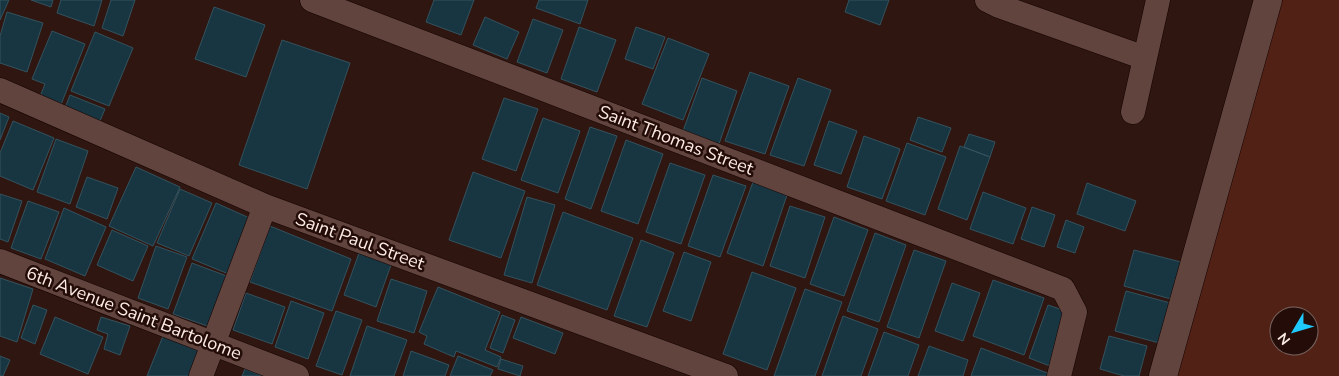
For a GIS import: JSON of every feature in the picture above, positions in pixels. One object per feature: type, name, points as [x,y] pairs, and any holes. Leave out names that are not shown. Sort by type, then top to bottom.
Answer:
[{"type":"street","name":"Saint Thomas Street","points":[[312,0],[1063,288],[1076,312],[1059,376]]},
{"type":"street","points":[[987,0],[1145,58]]},
{"type":"street","points":[[1133,112],[1158,0]]},
{"type":"street","points":[[1163,376],[1268,0]]},
{"type":"street","name":"Saint Paul Street","points":[[0,90],[265,206],[726,376]]},
{"type":"street","points":[[201,376],[265,206]]},
{"type":"street","name":"6th Avenue Saint Bartolome","points":[[0,261],[297,376]]},
{"type":"shaded area","points":[[1280,0],[1339,0],[1339,376],[1174,376]]},
{"type":"building","points":[[0,0],[9,0],[0,20]]},
{"type":"building","points":[[31,0],[53,0],[51,7]]},
{"type":"building","points":[[61,0],[102,0],[94,26],[57,13]]},
{"type":"building","points":[[111,0],[135,0],[123,36],[102,28]]},
{"type":"building","points":[[434,0],[474,0],[461,35],[426,22]]},
{"type":"building","points":[[539,0],[588,0],[580,24],[536,8]]},
{"type":"building","points":[[849,0],[889,0],[880,25],[845,12]]},
{"type":"building","points":[[214,7],[265,25],[246,77],[195,59]]},
{"type":"building","points":[[7,12],[43,23],[27,72],[0,63],[0,36]]},
{"type":"building","points":[[485,17],[519,32],[507,59],[473,45]]},
{"type":"building","points":[[533,19],[563,30],[547,73],[517,62]]},
{"type":"building","points":[[579,27],[616,40],[597,92],[561,79]]},
{"type":"building","points":[[636,27],[665,37],[653,69],[625,59]]},
{"type":"building","points":[[52,31],[85,44],[60,107],[39,99],[45,84],[32,79]]},
{"type":"building","points":[[95,32],[133,48],[109,106],[71,91]]},
{"type":"building","points":[[668,38],[709,54],[683,120],[642,104]]},
{"type":"building","points":[[282,40],[350,63],[307,189],[239,165]]},
{"type":"building","points":[[750,72],[789,86],[765,154],[725,141]]},
{"type":"building","points":[[702,78],[737,91],[719,144],[683,131]]},
{"type":"building","points":[[798,78],[831,90],[804,166],[770,155]]},
{"type":"building","points":[[70,95],[105,109],[97,128],[63,113]]},
{"type":"building","points":[[504,98],[538,109],[516,171],[482,159]]},
{"type":"building","points":[[0,113],[9,117],[0,140]]},
{"type":"building","points":[[918,117],[951,128],[942,152],[910,140]]},
{"type":"building","points":[[543,118],[580,131],[558,193],[521,180]]},
{"type":"building","points":[[13,121],[54,138],[33,190],[0,176],[0,153]]},
{"type":"building","points":[[829,121],[857,131],[841,174],[814,165]]},
{"type":"building","points":[[590,127],[617,136],[591,209],[565,199]]},
{"type":"building","points":[[969,134],[995,142],[990,157],[964,147]]},
{"type":"building","points":[[864,136],[900,149],[882,199],[847,187]]},
{"type":"building","points":[[56,139],[88,151],[70,204],[37,192]]},
{"type":"building","points":[[626,140],[663,154],[638,224],[601,211]]},
{"type":"building","points":[[907,143],[946,157],[925,215],[886,201]]},
{"type":"building","points":[[960,146],[990,157],[967,220],[938,209]]},
{"type":"building","points":[[670,163],[705,175],[681,244],[646,232]]},
{"type":"building","points":[[136,167],[180,187],[153,246],[109,226]]},
{"type":"building","points":[[473,172],[525,191],[501,258],[449,240]]},
{"type":"building","points":[[713,175],[746,186],[720,257],[688,246]]},
{"type":"building","points":[[87,177],[118,188],[107,219],[76,207]]},
{"type":"building","points":[[753,182],[787,195],[763,266],[727,253]]},
{"type":"building","points":[[1087,183],[1136,201],[1125,231],[1077,214]]},
{"type":"building","points":[[180,189],[212,203],[189,256],[157,243]]},
{"type":"building","points":[[983,192],[1026,208],[1013,244],[970,229]]},
{"type":"building","points":[[0,194],[22,201],[8,242],[0,239]]},
{"type":"building","points":[[527,197],[555,205],[532,283],[504,275]]},
{"type":"building","points":[[28,201],[59,212],[41,259],[11,248]]},
{"type":"building","points":[[216,203],[254,220],[231,275],[192,259]]},
{"type":"building","points":[[790,206],[825,217],[805,278],[770,266]]},
{"type":"building","points":[[1032,207],[1055,215],[1044,247],[1021,239]]},
{"type":"building","points":[[64,208],[106,227],[85,276],[45,259]]},
{"type":"building","points":[[563,212],[633,238],[607,310],[537,285]]},
{"type":"building","points":[[834,217],[868,230],[844,296],[810,284]]},
{"type":"building","points":[[1066,220],[1084,227],[1075,253],[1057,247]]},
{"type":"building","points":[[270,226],[351,259],[332,311],[250,282]]},
{"type":"building","points":[[112,230],[148,246],[133,281],[97,265]]},
{"type":"building","points":[[875,233],[906,245],[879,322],[847,311]]},
{"type":"building","points":[[641,240],[674,253],[647,327],[614,316]]},
{"type":"building","points":[[156,246],[187,257],[168,309],[138,298]]},
{"type":"building","points":[[914,250],[946,261],[919,338],[887,327]]},
{"type":"building","points":[[1134,250],[1181,262],[1171,299],[1124,286]]},
{"type":"building","points":[[684,252],[711,262],[691,321],[663,311]]},
{"type":"building","points":[[359,253],[391,265],[376,307],[344,295]]},
{"type":"building","points":[[192,263],[232,278],[213,328],[173,314]]},
{"type":"building","points":[[752,272],[796,288],[767,370],[723,354]]},
{"type":"building","points":[[0,278],[33,289],[17,342],[0,336]]},
{"type":"building","points":[[391,279],[427,291],[414,333],[377,321]]},
{"type":"building","points":[[993,280],[1044,298],[1024,355],[973,336]]},
{"type":"building","points":[[952,283],[980,293],[963,341],[935,331]]},
{"type":"building","points":[[438,287],[500,312],[485,350],[501,357],[497,367],[456,351],[454,357],[424,344],[427,336],[419,332]]},
{"type":"building","points":[[805,289],[842,302],[815,376],[774,376]]},
{"type":"building","points":[[1126,291],[1174,304],[1163,344],[1115,331]]},
{"type":"building","points":[[246,293],[285,307],[272,344],[233,330]]},
{"type":"building","points":[[291,301],[324,313],[308,359],[275,347]]},
{"type":"building","points":[[33,305],[47,310],[35,344],[21,338]]},
{"type":"building","points":[[1048,305],[1069,312],[1050,366],[1029,358]]},
{"type":"building","points":[[336,311],[362,320],[342,375],[316,366]]},
{"type":"building","points":[[502,315],[515,320],[503,353],[490,348]]},
{"type":"building","points":[[843,316],[878,329],[861,376],[822,376]]},
{"type":"building","points":[[55,317],[103,337],[88,374],[40,354]]},
{"type":"building","points":[[101,317],[130,326],[120,355],[104,349],[108,334],[97,330]]},
{"type":"building","points":[[521,317],[563,333],[555,354],[513,338]]},
{"type":"building","points":[[367,326],[407,340],[394,376],[350,376]]},
{"type":"building","points":[[884,332],[919,345],[908,376],[868,376]]},
{"type":"building","points":[[163,336],[201,352],[191,376],[147,376]]},
{"type":"building","points":[[1109,336],[1147,346],[1139,376],[1124,376],[1100,369]]},
{"type":"building","points":[[929,346],[968,360],[963,376],[918,376]]},
{"type":"building","points":[[981,348],[1050,374],[1049,376],[971,376]]},
{"type":"building","points":[[411,351],[449,365],[445,376],[403,376]]},
{"type":"building","points":[[0,356],[10,360],[3,376],[0,376]]},
{"type":"building","points":[[458,356],[493,370],[490,376],[450,376]]},
{"type":"building","points":[[501,359],[523,366],[520,376],[498,369]]},
{"type":"building","points":[[245,369],[263,376],[242,376]]}]
